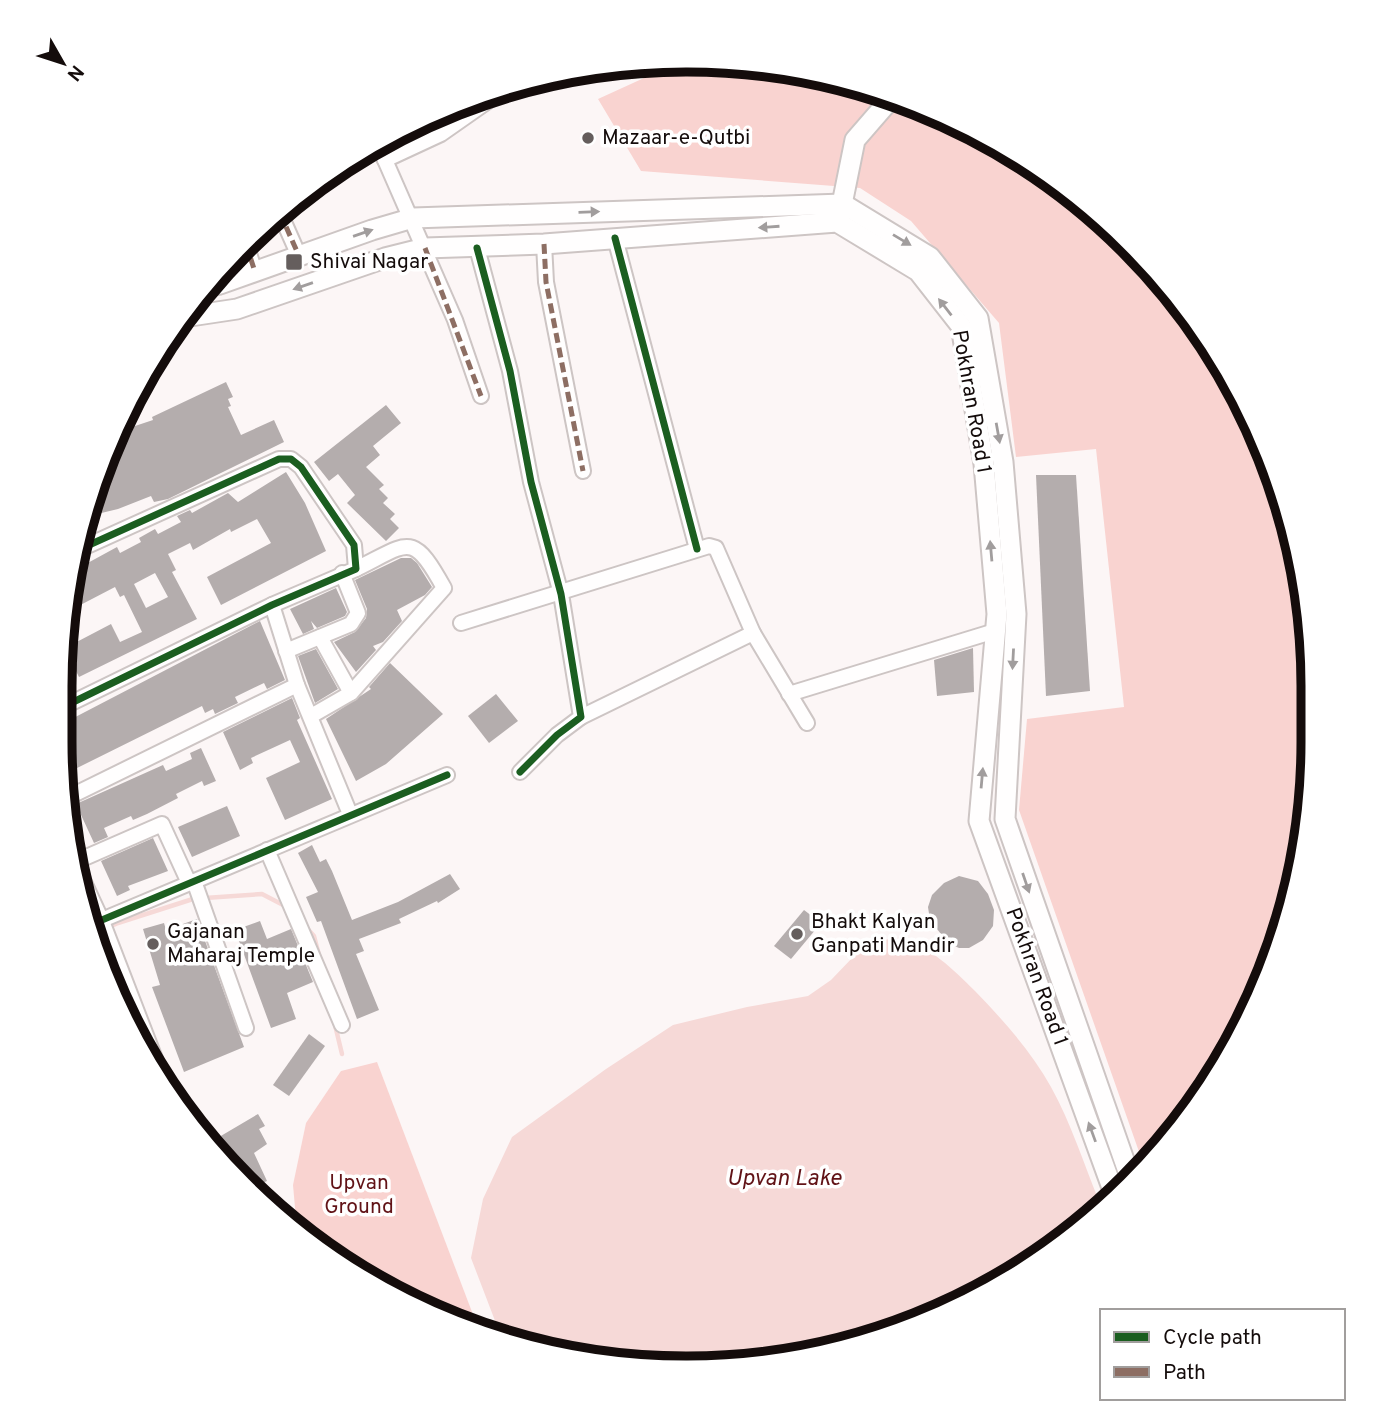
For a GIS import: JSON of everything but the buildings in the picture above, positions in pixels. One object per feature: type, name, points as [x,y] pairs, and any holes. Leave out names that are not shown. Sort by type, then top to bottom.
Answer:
[{"type":"main road","points":[[840,213],[855,140],[886,105]]},
{"type":"main road","points":[[221,285],[412,218],[840,213]]},
{"type":"main road","points":[[197,315],[237,309],[385,258],[425,248],[544,244],[840,213]]},
{"type":"main road","name":"Pokhran Road 1","points":[[840,213],[918,271],[961,326],[984,464],[997,614],[979,821],[1111,1185]]},
{"type":"main road","name":"Pokhran Road 1","points":[[840,213],[930,257],[978,318],[1003,462],[1016,614],[1005,819],[1127,1169]]},
{"type":"main road","points":[[979,821],[1005,819]]},
{"type":"street","points":[[385,160],[441,134],[477,109]]},
{"type":"street","points":[[381,153],[425,248],[481,396]]},
{"type":"street","points":[[284,222],[299,256]]},
{"type":"street","points":[[615,237],[697,549]]},
{"type":"street","points":[[544,244],[546,282],[583,471]]},
{"type":"street","points":[[477,248],[510,371],[531,482],[561,594],[581,717]]},
{"type":"street","points":[[249,255],[255,272]]},
{"type":"street","points":[[89,545],[279,459],[291,459],[301,467],[354,545],[349,571],[358,613],[351,624],[286,651]]},
{"type":"street","points":[[72,703],[272,605],[405,545],[415,547],[428,559],[444,588],[351,693],[311,716]]},
{"type":"street","points":[[461,623],[561,594],[697,549],[716,548],[752,633],[807,723]]},
{"type":"street","points":[[272,605],[298,685],[350,814]]},
{"type":"street","points":[[789,694],[995,631]]},
{"type":"street","points":[[520,772],[557,734],[581,717],[752,633]]},
{"type":"street","points":[[320,637],[351,693]]},
{"type":"street","points":[[74,794],[298,685]]},
{"type":"street","points":[[99,922],[447,775]]},
{"type":"street","points":[[83,853],[162,824],[192,882],[246,1028]]},
{"type":"street","points":[[267,850],[342,1025]]},
{"type":"green space","points":[[655,73],[727,73],[767,77],[846,93],[884,104],[958,135],[1028,175],[1092,224],[1121,252],[1149,281],[1198,345],[1238,415],[1269,489],[1280,527],[1296,606],[1300,646],[1301,742],[1296,822],[1280,901],[1269,939],[1238,1013],[1198,1083],[1140,1156],[1019,810],[1027,719],[1124,707],[1096,449],[1016,457],[999,323],[911,221],[860,188],[641,171],[598,99]]},
{"type":"green space","name":"Upvan Ground","points":[[377,1062],[474,1318],[379,1274],[345,1253],[296,1216],[293,1185],[306,1123],[341,1071]]},
{"type":"water","name":"Upvan Lake","points":[[902,937],[932,953],[975,991],[1026,1048],[1058,1101],[1098,1198],[1028,1253],[958,1293],[884,1324],[806,1344],[727,1355],[646,1355],[567,1344],[497,1326],[471,1258],[483,1199],[512,1137],[606,1069],[673,1025],[808,996],[831,980],[855,955],[878,941]]},
{"type":"waterway","points":[[205,898],[262,894],[287,907]]},
{"type":"waterway","points":[[101,930],[196,898]]},
{"type":"waterway","points":[[305,926],[314,936],[319,955]]},
{"type":"waterway","points":[[335,1025],[342,1054]]},
{"type":"marked path","points":[[284,222],[299,256]]},
{"type":"marked path","points":[[544,244],[546,282],[583,471]]},
{"type":"marked path","points":[[425,248],[481,396]]},
{"type":"marked path","points":[[249,255],[255,272]]},
{"type":"cycle path","points":[[615,238],[697,549]]},
{"type":"cycle path","points":[[477,248],[510,371],[531,482],[561,594],[581,717],[557,735],[520,772]]},
{"type":"cycle path","points":[[72,703],[272,605],[356,569],[354,545],[301,467],[291,459],[279,459],[89,545]]},
{"type":"cycle path","points":[[99,921],[447,775]]},
{"type":"place","name":"Mazaar-e-Qutbi","points":[[588,138]]},
{"type":"place","name":"Shivai Nagar","points":[[294,262]]},
{"type":"place","name":"Bhakt Kalyan Ganpati Mandir","points":[[797,934]]},
{"type":"place","name":"Gajanan Maharaj Temple","points":[[153,944]]}]
